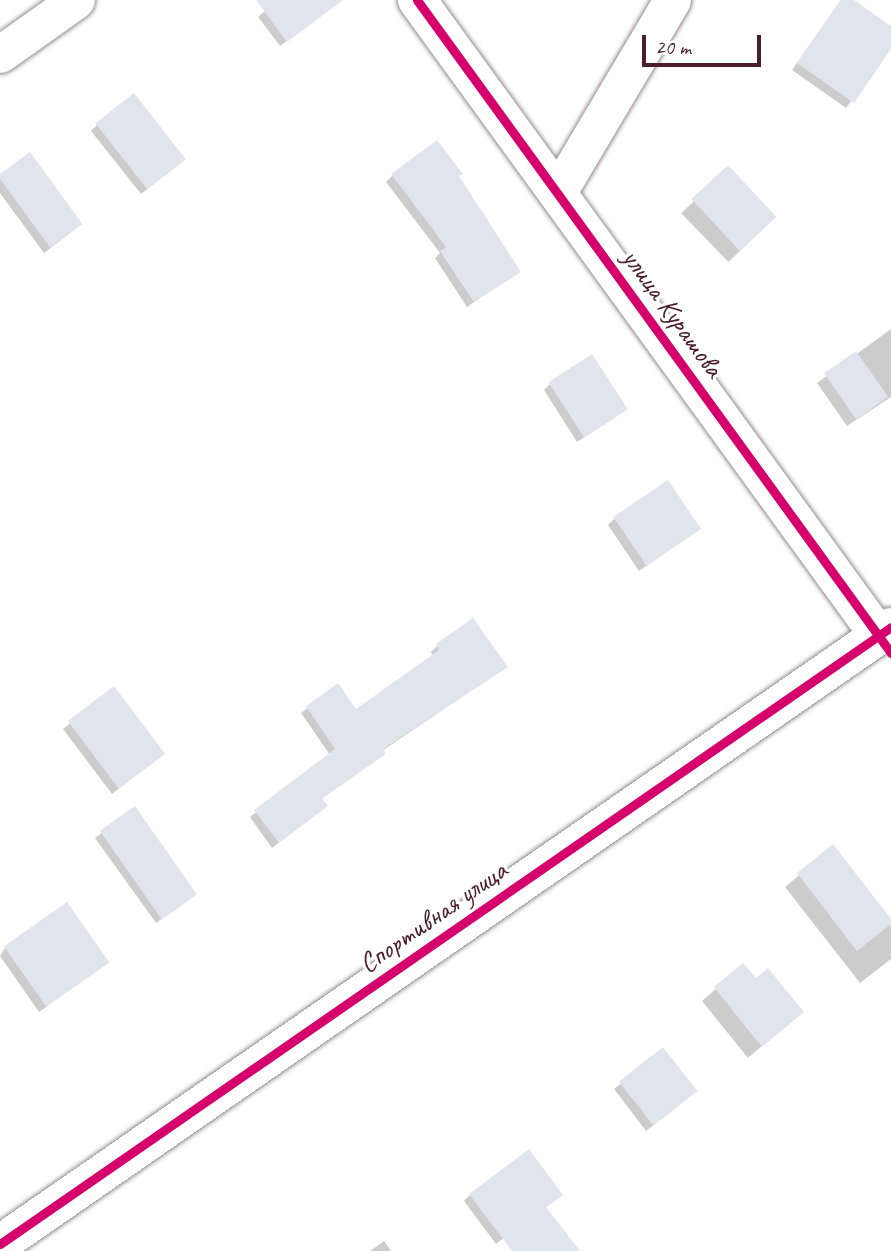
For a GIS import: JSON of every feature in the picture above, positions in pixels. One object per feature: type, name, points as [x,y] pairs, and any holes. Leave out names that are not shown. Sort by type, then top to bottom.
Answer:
[{"type":"street","points":[[0,54],[76,0]]},
{"type":"street","name":"улица Курашова","points":[[417,0],[887,639]]},
{"type":"street","points":[[558,192],[671,0]]},
{"type":"street","name":"Спортивная улица","points":[[0,1244],[887,639]]},
{"type":"building","points":[[256,0],[343,0],[287,42]]},
{"type":"building","points":[[841,0],[854,0],[891,26],[891,49],[854,103],[797,63]]},
{"type":"building","points":[[134,93],[186,159],[147,189],[95,123]]},
{"type":"building","points":[[437,140],[463,174],[459,176],[521,272],[474,302],[440,251],[446,247],[391,174]]},
{"type":"building","points":[[30,152],[82,224],[50,248],[0,179],[0,174]]},
{"type":"building","points":[[728,165],[776,217],[740,251],[691,199]]},
{"type":"building","points":[[856,351],[888,397],[856,419],[824,373]]},
{"type":"building","points":[[592,354],[628,409],[584,438],[548,382]]},
{"type":"building","points":[[668,480],[701,529],[646,566],[613,517]]},
{"type":"building","points":[[473,618],[508,667],[383,749],[386,754],[322,798],[328,806],[279,843],[254,810],[335,749],[306,706],[338,683],[356,709],[439,650],[436,644]]},
{"type":"building","points":[[114,686],[165,754],[119,789],[68,721]]},
{"type":"building","points":[[135,806],[197,894],[162,919],[100,831]]},
{"type":"building","points":[[833,844],[891,919],[891,924],[857,951],[797,873]]},
{"type":"building","points":[[67,902],[109,963],[46,1007],[4,946]]},
{"type":"building","points":[[743,963],[756,978],[768,968],[804,1012],[762,1047],[714,987]]},
{"type":"building","points":[[663,1047],[697,1091],[653,1126],[619,1081]]},
{"type":"building","points":[[529,1149],[563,1195],[546,1207],[580,1251],[512,1251],[469,1194]]},
{"type":"cycle path","points":[[417,0],[891,653]]},
{"type":"cycle path","points":[[0,1244],[891,627]]}]
